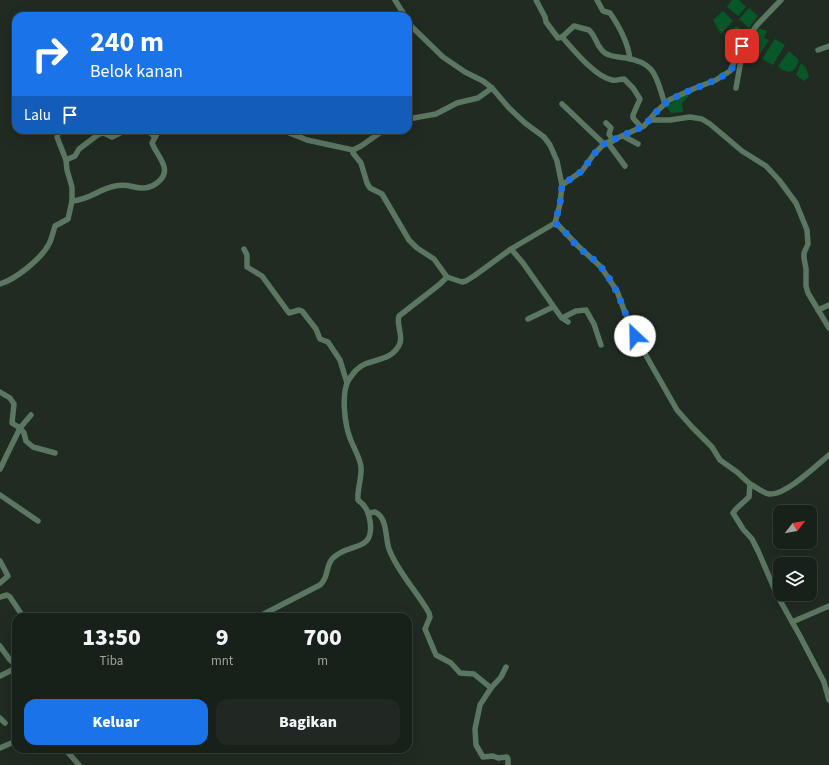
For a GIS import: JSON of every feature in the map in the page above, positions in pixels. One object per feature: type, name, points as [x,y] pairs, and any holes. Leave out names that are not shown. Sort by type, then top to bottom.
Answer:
[{"type":"street","points":[[395,0],[402,12]]},
{"type":"street","points":[[536,0],[550,30],[558,38],[562,37],[587,65],[606,78],[616,80],[624,79],[633,88],[640,99],[633,118],[641,127]]},
{"type":"street","points":[[597,0],[604,11],[610,13],[619,28],[629,52],[630,59]]},
{"type":"street","points":[[562,185],[582,171],[594,154],[608,143],[646,124],[665,104],[693,89],[722,77],[730,71],[742,46],[757,25],[781,0]]},
{"type":"street","points":[[562,37],[571,28],[576,26],[590,31],[602,51],[605,53],[642,63],[651,69],[660,84],[665,104]]},
{"type":"street","points":[[353,150],[363,167],[367,183],[370,188],[382,194],[410,240],[417,248],[434,259],[447,277],[458,281],[466,281],[511,250],[555,223],[560,204],[562,185],[557,161],[544,136],[525,123],[509,108],[492,88],[443,57],[412,27]]},
{"type":"street","points":[[818,50],[829,46]]},
{"type":"street","points":[[736,88],[741,60],[738,56]]},
{"type":"street","points":[[412,118],[436,114],[457,103],[478,98],[492,88]]},
{"type":"street","points":[[562,104],[608,143],[625,166]]},
{"type":"street","points":[[650,120],[670,120],[690,117],[702,119],[742,151],[766,166],[779,180],[796,203],[807,230],[808,244],[804,258],[806,269],[806,286],[808,293],[829,328]]},
{"type":"street","points":[[606,122],[611,128],[608,143]]},
{"type":"street","points":[[0,284],[11,280],[34,263],[49,244],[55,226],[68,219],[72,201],[72,187],[66,160],[57,137],[58,134]]},
{"type":"street","points":[[66,160],[75,156],[79,149],[98,134]]},
{"type":"street","points":[[106,134],[112,137],[118,134]]},
{"type":"street","points":[[152,134],[155,137]]},
{"type":"street","points":[[72,201],[87,198],[116,185],[128,185],[145,188],[154,185],[163,178],[165,171],[162,161],[152,144],[157,134]]},
{"type":"street","points":[[292,134],[307,140],[353,150],[378,134]]},
{"type":"street","points":[[623,136],[638,144]]},
{"type":"street","points":[[555,223],[602,268],[617,291],[630,326],[677,410],[712,447],[720,460],[737,472],[750,484],[770,494],[793,485],[829,455]]},
{"type":"street","points":[[244,248],[247,254],[247,266],[262,276],[289,313],[299,310],[302,311],[317,330],[320,339],[330,343],[341,362],[347,383],[345,419],[349,437],[361,467],[358,500],[364,505],[368,513],[371,530],[368,540],[333,558],[329,563],[325,579],[320,585],[266,613]]},
{"type":"street","points":[[511,250],[523,263],[562,318],[568,322]]},
{"type":"street","points":[[347,383],[359,367],[380,360],[392,353],[400,343],[399,316],[447,277]]},
{"type":"street","points":[[818,310],[829,305]]},
{"type":"street","points":[[528,319],[554,307]]},
{"type":"street","points":[[562,318],[576,311],[586,310],[594,324],[601,345]]},
{"type":"street","points":[[0,392],[10,398],[14,404],[12,423],[20,428],[25,435],[26,441],[33,447],[54,453]]},
{"type":"street","points":[[0,469],[20,428],[31,415]]},
{"type":"street","points":[[750,484],[749,497],[736,508],[733,513],[743,529],[752,539],[777,595],[824,682],[829,700]]},
{"type":"street","points":[[0,495],[38,521]]},
{"type":"street","points":[[368,513],[375,512],[382,518],[389,546],[398,569],[430,613],[430,617],[425,628],[434,652],[440,658],[451,663],[460,673],[466,674],[470,672],[491,688]]},
{"type":"street","points":[[0,561],[8,576],[0,583]]},
{"type":"street","points":[[0,598],[7,596],[10,597],[21,613]]},
{"type":"street","points":[[792,622],[829,606]]},
{"type":"street","points":[[0,646],[12,662]]},
{"type":"street","points":[[506,667],[501,677],[480,704],[475,729],[476,743],[483,758],[493,756],[507,757],[508,765]]},
{"type":"street","points":[[0,676],[12,668]]},
{"type":"street","points":[[0,718],[5,723]]},
{"type":"street","points":[[0,748],[12,743]]},
{"type":"street","points":[[68,753],[79,765]]},
{"type":"shaded area","points":[[732,0],[739,0],[746,7],[738,16],[727,7]]},
{"type":"shaded area","points":[[749,8],[758,16],[749,28],[739,19]]},
{"type":"shaded area","points":[[723,11],[733,21],[721,34],[713,20]]},
{"type":"shaded area","points":[[737,26],[745,33],[736,48],[724,37]]},
{"type":"shaded area","points":[[759,28],[767,31],[764,38],[769,40],[757,59],[746,61],[743,51]]},
{"type":"shaded area","points":[[775,39],[785,45],[773,65],[762,59]]},
{"type":"shaded area","points":[[789,51],[799,60],[795,69],[790,72],[782,70],[778,66]]},
{"type":"shaded area","points":[[801,63],[806,68],[809,77],[804,81],[796,75]]},
{"type":"shaded area","points":[[687,94],[689,96],[682,103],[683,112],[671,113],[666,106]]},
{"type":"route","points":[[635,336],[617,291],[602,268],[555,223],[560,204],[562,185],[582,171],[587,166],[594,154],[604,144],[644,126],[669,100],[716,80],[730,71],[742,46]]}]
